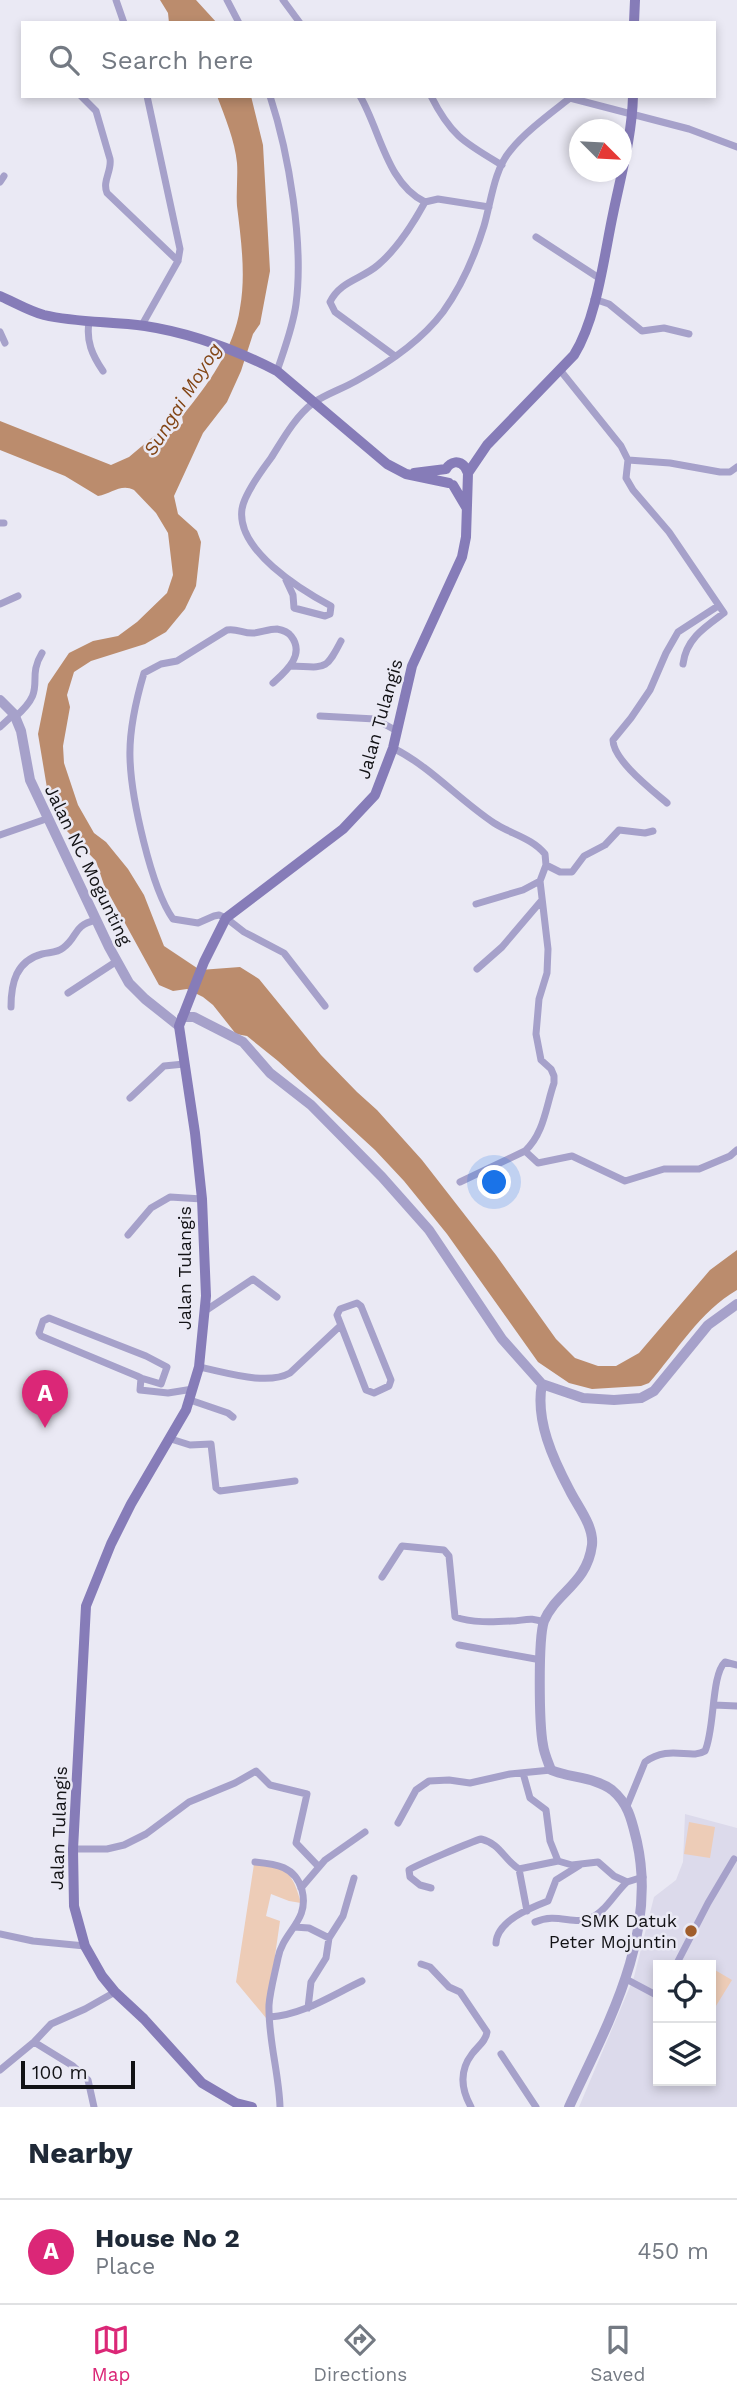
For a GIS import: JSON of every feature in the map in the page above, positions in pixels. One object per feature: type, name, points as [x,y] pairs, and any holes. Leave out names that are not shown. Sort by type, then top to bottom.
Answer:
[{"type":"main road","points":[[634,21],[635,0]]},
{"type":"main road","points":[[0,296],[41,314],[89,322],[142,326],[201,339],[277,371],[387,464],[406,474],[451,484],[464,483],[487,446],[560,370],[579,346],[587,330],[632,116],[633,98]]},
{"type":"main road","points":[[466,507],[445,477],[446,469],[452,463],[460,463],[487,446]]},
{"type":"main road","points":[[460,463],[466,467],[468,474]]},
{"type":"main road","points":[[406,474],[446,469]]},
{"type":"main road","name":"Jalan Tulangis","points":[[252,2107],[236,2103],[202,2083],[153,2028],[115,1992],[102,1976],[85,1946],[74,1906],[73,1849],[86,1606],[111,1544],[131,1504],[171,1439],[191,1398],[200,1367],[205,1311],[202,1199],[181,1022],[204,962],[226,918],[343,829],[375,795],[393,748],[412,666],[462,557],[466,537],[468,474]]},
{"type":"street","points":[[117,0],[123,21]]},
{"type":"street","points":[[228,0],[238,21]]},
{"type":"street","points":[[283,0],[299,21]]},
{"type":"street","points":[[83,98],[96,111],[110,159],[111,165],[105,182],[107,193],[178,261]]},
{"type":"street","points":[[142,326],[178,261],[179,237],[146,98]]},
{"type":"street","points":[[271,98],[284,140],[295,220],[298,281],[296,306],[277,371]]},
{"type":"street","points":[[361,98],[372,116],[387,157],[406,189],[425,202]]},
{"type":"street","points":[[432,98],[445,121],[462,141],[502,164]]},
{"type":"street","points":[[286,580],[331,606],[330,614],[325,616],[294,608],[293,595],[286,580],[249,537],[243,525],[242,507],[298,418],[314,403],[372,372],[431,328],[445,309],[475,252],[502,164],[511,150],[570,98],[689,129],[737,147]]},
{"type":"street","points":[[395,356],[335,312],[330,302],[346,284],[378,265],[389,254],[425,202],[438,199],[489,207]]},
{"type":"street","points":[[536,237],[599,278]]},
{"type":"street","points":[[594,299],[609,304],[642,331],[664,328],[689,334]]},
{"type":"street","points":[[89,322],[87,332],[93,358],[103,370]]},
{"type":"street","points":[[0,332],[5,343]]},
{"type":"street","points":[[560,370],[621,446],[628,460],[626,478],[633,490],[669,533],[724,613],[699,632],[690,643],[683,664]]},
{"type":"street","points":[[628,460],[670,463],[720,472],[730,472],[737,467]]},
{"type":"street","points":[[293,595],[302,589]]},
{"type":"street","points":[[0,604],[18,596]]},
{"type":"street","points":[[667,803],[638,779],[614,748],[613,740],[650,690],[678,632],[718,607]]},
{"type":"street","points":[[273,683],[291,666],[296,655],[296,643],[284,630],[246,633],[233,628],[177,661],[160,664],[144,673],[138,694],[131,769],[145,845],[165,908],[173,919],[184,923],[198,923],[219,915],[226,918],[244,932],[284,953],[325,1006]]},
{"type":"street","points":[[291,666],[324,667],[329,664],[341,641]]},
{"type":"street","points":[[0,727],[28,706],[36,694],[38,659],[42,653]]},
{"type":"street","name":"Jalan NC Mogunting","points":[[0,700],[14,716],[21,732],[30,780],[46,819],[129,983],[145,999],[181,1022]]},
{"type":"street","points":[[320,716],[375,719],[397,731]]},
{"type":"street","points":[[393,748],[418,763],[494,822],[533,843],[545,854],[546,865],[540,881],[548,949],[547,973],[539,999],[536,1042],[541,1060],[551,1069],[554,1083],[537,1139],[525,1151],[460,1182]]},
{"type":"street","points":[[0,835],[46,819]]},
{"type":"street","points":[[546,865],[560,872],[572,872],[584,856],[605,845],[619,830],[645,833],[653,831]]},
{"type":"street","points":[[476,904],[523,890],[540,881]]},
{"type":"street","points":[[477,969],[502,947],[542,900]]},
{"type":"street","points":[[11,1007],[12,981],[18,971],[41,954],[57,952],[67,945],[79,927],[96,920]]},
{"type":"street","points":[[68,993],[117,961]]},
{"type":"street","points":[[181,1022],[194,1017],[243,1042],[270,1073],[311,1105],[382,1177],[429,1230],[502,1339],[541,1384],[583,1398],[641,1398],[654,1391],[708,1325],[737,1304]]},
{"type":"street","points":[[130,1098],[164,1066],[184,1064]]},
{"type":"street","points":[[525,1151],[538,1163],[577,1157],[625,1181],[664,1169],[699,1169],[730,1156],[737,1150]]},
{"type":"street","points":[[128,1235],[150,1208],[170,1197],[202,1199]]},
{"type":"street","points":[[205,1311],[253,1279],[277,1297]]},
{"type":"street","points":[[359,1304],[391,1380],[389,1386],[374,1393],[366,1390],[340,1326],[338,1312],[359,1304]]},
{"type":"street","points":[[49,1318],[146,1356],[167,1367],[161,1384],[141,1378],[41,1336],[39,1333],[43,1321],[49,1318]]},
{"type":"street","points":[[200,1367],[264,1379],[283,1378],[340,1326]]},
{"type":"street","points":[[141,1378],[140,1390],[191,1398],[233,1417]]},
{"type":"street","points":[[382,1577],[402,1546],[444,1550],[449,1556],[455,1617],[485,1621],[538,1620],[576,1583],[587,1562],[592,1543],[589,1529],[564,1479],[544,1428],[538,1401],[541,1384]]},
{"type":"street","points":[[168,1393],[191,1398]]},
{"type":"street","points":[[171,1439],[190,1445],[211,1444],[216,1488],[220,1491],[295,1482]]},
{"type":"street","points":[[538,1620],[535,1660],[541,1730],[548,1770]]},
{"type":"street","points":[[459,1646],[535,1660]]},
{"type":"street","points":[[627,1806],[645,1762],[649,1759],[674,1752],[699,1755],[705,1751],[722,1665],[725,1662],[737,1665]]},
{"type":"street","points":[[714,1705],[737,1706]]},
{"type":"street","points":[[398,1823],[416,1790],[429,1781],[470,1783],[548,1770],[603,1785],[627,1806],[639,1850],[643,1878],[640,1918],[626,1979],[569,2107]]},
{"type":"street","points":[[73,1849],[107,1849],[124,1845],[146,1833],[189,1802],[256,1771],[270,1785],[307,1794],[296,1843],[318,1866]]},
{"type":"street","points":[[523,1773],[530,1798],[546,1810],[550,1841],[558,1861]]},
{"type":"street","points":[[301,1888],[318,1866],[365,1832]]},
{"type":"street","points":[[431,1888],[420,1885],[410,1877],[409,1870],[481,1839],[495,1844],[508,1862],[519,1869],[558,1861],[566,1864],[598,1862],[614,1876],[627,1882]]},
{"type":"street","points":[[679,1960],[734,1859]]},
{"type":"street","points":[[255,1862],[287,1868],[301,1888],[302,1909],[294,1927],[281,1944],[270,1998],[280,2107]]},
{"type":"street","points":[[496,1942],[498,1932],[504,1926],[548,1901],[554,1882],[581,1864]]},
{"type":"street","points":[[519,1869],[527,1911]]},
{"type":"street","points":[[308,2008],[311,1982],[328,1954],[329,1938],[343,1916],[354,1878]]},
{"type":"street","points":[[535,1922],[552,1917],[587,1920],[598,1914],[627,1882],[643,1878]]},
{"type":"street","points":[[294,1927],[309,1928],[329,1938]]},
{"type":"street","points":[[0,1934],[33,1941],[85,1946]]},
{"type":"street","points":[[421,1964],[430,1967],[449,1987],[460,1992],[487,2032],[466,2063],[462,2074],[464,2090],[471,2107]]},
{"type":"street","points":[[626,1979],[653,1993]]},
{"type":"street","points":[[270,2017],[289,2016],[362,1981]]},
{"type":"street","points":[[0,2070],[51,2024],[115,1992]]},
{"type":"street","points":[[34,2042],[83,2075],[91,2085],[94,2107]]},
{"type":"street","points":[[501,2054],[536,2107]]},
{"type":"shaded area","points":[[160,0],[196,0],[215,21],[169,21],[168,13]]},
{"type":"shaded area","points":[[218,98],[251,98],[263,145],[270,271],[260,324],[253,334],[241,371],[227,402],[203,433],[174,496],[178,514],[197,531],[201,542],[196,586],[185,609],[166,632],[145,644],[91,661],[74,672],[67,695],[70,707],[63,746],[64,763],[78,805],[94,833],[106,842],[128,869],[144,895],[164,946],[200,970],[240,967],[259,979],[321,1055],[377,1110],[422,1160],[496,1255],[556,1339],[575,1358],[598,1366],[616,1366],[639,1353],[710,1270],[737,1250],[737,1290],[712,1309],[649,1383],[641,1386],[592,1389],[569,1383],[538,1362],[447,1234],[375,1150],[278,1061],[247,1036],[236,1034],[213,1005],[203,997],[187,989],[173,991],[159,985],[104,885],[96,861],[67,831],[48,794],[38,734],[48,684],[69,653],[93,641],[118,636],[167,593],[173,575],[168,533],[156,513],[134,490],[120,488],[98,496],[65,476],[0,450],[0,421],[111,465],[129,457],[154,436],[171,434],[183,423],[182,416],[210,379],[226,352],[237,323],[242,295],[237,163],[232,138]]},
{"type":"shaded area","name":"SMK Datuk Peter Mojuntin","points":[[685,1814],[737,1828],[737,2107],[579,2107],[634,1977],[654,1897],[676,1880],[683,1862]]},
{"type":"shaded area","points":[[689,1822],[715,1827],[710,1858],[684,1854]]},
{"type":"shaded area","points":[[254,1864],[281,1869],[291,1877],[301,1903],[271,1894],[266,1916],[280,1921],[266,2018],[236,1982]]},
{"type":"shaded area","points":[[716,1971],[732,1980],[716,2006]]},
{"type":"place","name":"House No 2","points":[[45,1428]]},
{"type":"place","name":"SMK Datuk Peter Mojuntin","points":[[691,1931]]},
{"type":"water label","name":"Sungai Moyog","points":[[182,399]]}]
